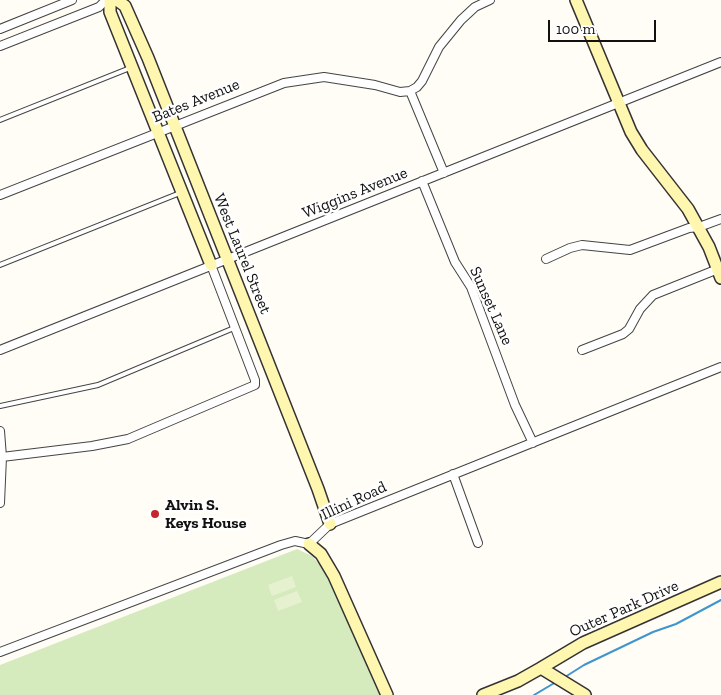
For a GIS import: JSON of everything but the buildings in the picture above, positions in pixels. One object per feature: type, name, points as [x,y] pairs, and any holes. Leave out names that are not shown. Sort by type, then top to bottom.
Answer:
[{"type":"street","points":[[0,29],[72,0]]},
{"type":"street","points":[[0,46],[100,6],[108,0]]},
{"type":"street","name":"West Laurel Street","points":[[2,457],[92,446],[128,439],[255,385],[256,380],[131,67],[110,12],[108,0]]},
{"type":"street","name":"West Laurel Street","points":[[117,0],[125,6],[174,125],[318,489],[330,524]]},
{"type":"street","points":[[444,173],[410,91],[422,81],[448,35],[477,4],[490,0]]},
{"type":"street","points":[[576,0],[618,103],[642,150],[688,208],[699,227],[719,274],[653,295],[640,309],[629,329],[623,334],[582,350]]},
{"type":"street","name":"Wiggins Avenue","points":[[0,350],[721,62]]},
{"type":"street","name":"Bates Avenue","points":[[0,195],[264,89],[302,79],[324,77],[346,79],[392,90],[410,91]]},
{"type":"street","name":"Sunset Lane","points":[[422,181],[455,262],[471,287],[515,405],[533,443]]},
{"type":"street","points":[[546,258],[582,245],[630,250],[689,228],[699,227],[721,219]]},
{"type":"street","name":"Illini Road","points":[[309,544],[330,524],[721,367]]},
{"type":"street","points":[[0,431],[2,457],[0,503]]},
{"type":"street","points":[[453,474],[478,543]]},
{"type":"street","points":[[0,652],[294,541],[309,544],[321,554],[334,576],[387,695]]},
{"type":"street","name":"Outer Park Drive","points":[[541,668],[583,644],[721,582]]},
{"type":"street","points":[[483,695],[518,681],[541,668],[556,679],[585,695]]},
{"type":"lane","points":[[0,120],[131,67]]},
{"type":"lane","points":[[0,265],[182,192]]},
{"type":"lane","points":[[0,406],[98,385],[235,328]]},
{"type":"green space","points":[[297,549],[312,556],[326,571],[377,690],[381,695],[0,695],[0,665]]},
{"type":"green space","points":[[292,576],[296,587],[272,596],[268,585]]},
{"type":"green space","points":[[297,591],[302,602],[278,611],[274,600]]},
{"type":"waterway","points":[[565,677],[584,665],[653,632],[676,624],[721,600]]},
{"type":"waterway","points":[[534,695],[556,682]]},
{"type":"place","name":"Alvin S. Keys House","points":[[155,514]]}]
